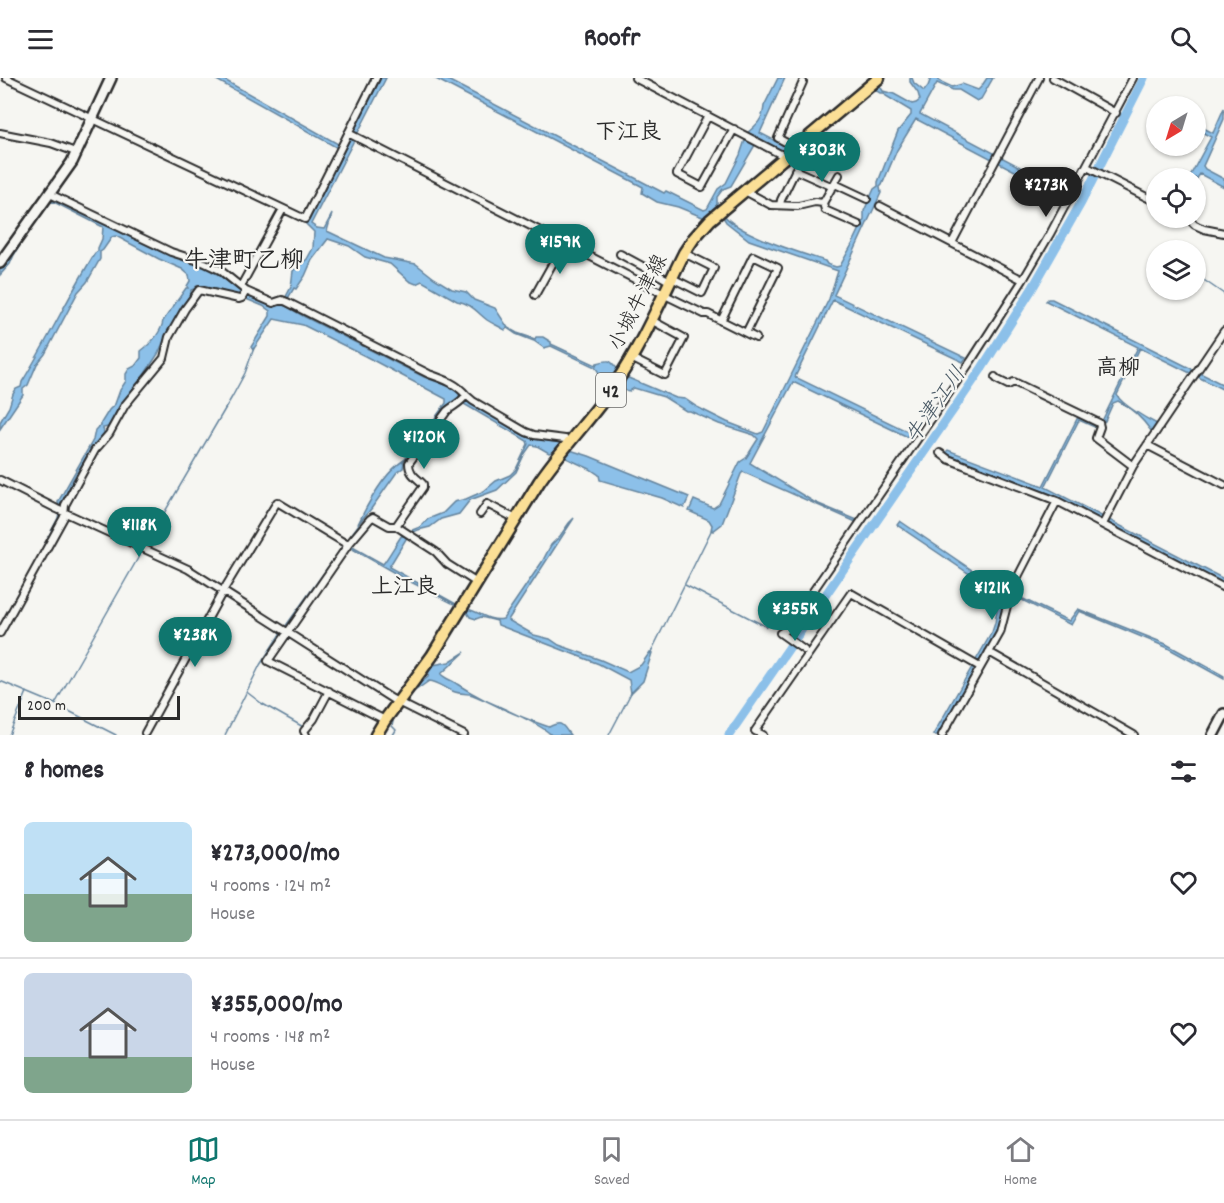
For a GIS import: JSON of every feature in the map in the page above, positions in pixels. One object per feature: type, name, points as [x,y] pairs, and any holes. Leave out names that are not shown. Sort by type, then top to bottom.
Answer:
[{"type":"main road","name":"小城牛津線","points":[[376,735],[385,720],[401,704],[432,656],[545,472],[615,385],[694,238],[710,220],[875,79]]},
{"type":"street","points":[[6,78],[305,219],[376,78]]},
{"type":"street","points":[[0,263],[78,153],[111,78]]},
{"type":"street","points":[[635,78],[781,153],[791,153]]},
{"type":"street","points":[[952,243],[1039,78]]},
{"type":"street","points":[[1053,78],[1116,112]]},
{"type":"street","points":[[804,650],[780,633],[787,629],[859,525],[971,361],[1023,280],[1087,167],[1133,78]]},
{"type":"street","points":[[780,205],[800,161],[778,138],[803,82]]},
{"type":"street","points":[[708,116],[677,174],[702,187],[734,129]]},
{"type":"street","points":[[0,133],[51,142],[78,153]]},
{"type":"street","points":[[348,134],[667,296],[756,338]]},
{"type":"street","points":[[1087,167],[1146,197]]},
{"type":"street","points":[[795,170],[867,199]]},
{"type":"street","points":[[839,175],[823,203],[825,210],[859,225]]},
{"type":"street","points":[[746,191],[771,205],[798,206],[815,202],[823,203]]},
{"type":"street","points":[[50,194],[171,252],[220,270],[243,292],[273,303],[285,301],[429,374],[448,380],[460,388],[464,399]]},
{"type":"street","points":[[880,206],[1023,280]]},
{"type":"street","points":[[61,510],[95,450],[109,434],[125,405],[164,358],[169,337],[199,290],[239,299],[283,209]]},
{"type":"street","points":[[1202,228],[1224,233]]},
{"type":"street","points":[[534,295],[564,243]]},
{"type":"street","points":[[620,254],[666,279],[672,278],[702,293],[714,268],[684,253]]},
{"type":"street","points":[[721,321],[753,256],[778,268],[746,333]]},
{"type":"street","points":[[631,358],[665,375],[684,338],[651,320]]},
{"type":"street","points":[[1103,524],[1133,466],[1224,331]]},
{"type":"street","points":[[995,376],[998,380],[1008,384],[1014,382],[1100,424],[1096,438],[1133,466]]},
{"type":"street","points":[[396,526],[423,487],[423,484],[411,474],[409,463],[447,411],[464,399],[473,401],[526,432],[570,441]]},
{"type":"street","points":[[1147,445],[1224,485]]},
{"type":"street","points":[[940,453],[948,459],[1057,501],[1224,588]]},
{"type":"street","points":[[0,480],[178,563],[401,704],[464,735]]},
{"type":"street","points":[[942,735],[1000,633],[1011,593],[1057,501]]},
{"type":"street","points":[[145,734],[223,591],[277,502],[345,543]]},
{"type":"street","points":[[480,514],[487,504],[516,519]]},
{"type":"street","points":[[0,633],[64,517],[61,510]]},
{"type":"street","points":[[385,720],[268,661],[285,630],[345,543],[373,518],[389,526],[396,526],[477,583]]},
{"type":"street","points":[[763,735],[755,731],[851,592],[980,668]]},
{"type":"street","points":[[804,661],[804,650],[817,642]]},
{"type":"street","points":[[989,652],[1134,735]]},
{"type":"street","points":[[306,731],[328,692]]},
{"type":"street","points":[[1213,735],[1224,714]]},
{"type":"water","points":[[213,78],[221,78],[345,148],[381,78],[386,78],[311,224],[324,229],[332,214],[327,231],[384,258],[416,264],[452,289],[466,292],[474,300],[495,308],[508,328],[517,333],[535,339],[543,337],[551,344],[596,365],[610,361],[618,370],[608,385],[602,383],[595,367],[551,346],[544,348],[507,328],[505,330],[466,304],[422,281],[416,284],[409,281],[390,264],[365,257],[349,246],[328,239],[312,260],[305,276],[296,289],[294,288],[284,305],[424,377],[454,388],[465,402],[467,401],[521,434],[530,438],[561,443],[555,451],[549,453],[531,445],[516,472],[497,490],[470,500],[459,514],[441,519],[430,527],[409,534],[389,567],[456,605],[349,547],[383,564],[402,535],[404,536],[420,527],[428,519],[443,513],[454,502],[484,491],[496,481],[510,475],[516,469],[528,444],[527,441],[459,400],[435,418],[446,403],[446,399],[303,325],[274,319],[253,350],[251,347],[270,316],[270,311],[246,297],[221,290],[202,287],[191,290],[158,354],[120,405],[108,427],[103,428],[104,433],[92,448],[59,507],[58,502],[93,440],[95,430],[101,426],[109,410],[115,404],[126,381],[126,374],[141,358],[141,351],[158,334],[163,321],[188,288],[190,281],[189,275],[182,269],[116,236],[112,237],[100,252],[100,259],[87,282],[78,292],[45,354],[37,364],[28,385],[23,389],[23,395],[0,429],[0,422],[9,407],[13,394],[21,387],[76,285],[98,251],[102,239],[103,227],[52,201],[30,229],[10,264],[0,275],[0,269],[5,261],[51,198],[170,255],[202,266],[247,296],[250,295],[272,307],[282,304],[291,287],[293,271],[307,259],[313,248],[314,232],[306,224],[343,151]]},
{"type":"water","points":[[434,78],[444,78],[664,193],[666,191],[704,210],[707,209],[718,189],[726,183],[745,140],[755,145],[731,186],[723,189],[717,197],[717,205],[705,218],[678,207],[657,202],[642,193],[643,187]]},
{"type":"water","points":[[778,78],[785,78],[760,133],[787,147],[783,151],[747,133],[761,118],[764,106]]},
{"type":"water","points":[[910,78],[924,91],[931,78],[939,78],[939,81],[952,87],[962,84],[978,90],[987,78],[993,78],[981,99],[977,101],[959,90],[953,90],[937,83],[920,114],[1069,193],[1066,198],[916,119],[897,150],[880,187],[881,193],[834,295],[966,358],[963,362],[833,300],[795,377],[915,435],[912,439],[793,382],[750,463],[814,502],[857,520],[856,522],[743,472],[722,524],[713,531],[709,520],[689,511],[694,500],[713,508],[719,504],[740,462],[746,458],[758,439],[754,435],[686,411],[664,397],[634,388],[628,392],[618,387],[626,377],[676,398],[685,399],[727,422],[758,434],[763,432],[829,299],[838,271],[749,240],[723,217],[724,215],[731,222],[756,236],[825,261],[827,264],[840,266],[864,220],[864,211],[874,189],[878,186],[898,131],[911,115],[911,111],[884,93],[875,90],[880,86],[883,91],[912,104],[916,103],[920,100]]},
{"type":"water","points":[[1224,108],[1224,119],[1203,166],[1204,168],[1194,168],[1201,156],[1206,156],[1206,146],[1211,137],[1206,134],[1206,129],[1213,133]]},
{"type":"water","points":[[1206,170],[1224,179],[1224,187],[1206,177]]},
{"type":"water","points":[[1048,299],[1224,385],[1224,390],[1140,348],[1117,395],[1129,407],[1157,424],[1152,432],[1136,414],[1118,401],[1113,403],[1105,421],[1097,428],[1079,420],[1045,487],[1224,579],[1224,585],[1050,494],[953,457],[946,452],[948,450],[1043,486],[1078,417],[1097,426],[1102,421],[1138,347],[1046,301]]},
{"type":"water","points":[[570,450],[689,497],[684,508],[662,498],[600,480],[599,475],[590,469],[564,457]]},
{"type":"water","points":[[404,460],[403,468],[397,472],[358,524],[383,480]]},
{"type":"water","points":[[574,518],[508,620],[534,635],[550,639],[559,645],[628,672],[641,665],[650,652],[652,653],[643,681],[631,693],[629,680],[599,664],[498,625],[497,621],[470,617],[466,611],[467,609],[472,610],[489,618],[503,619],[551,545]]},
{"type":"water","points":[[900,521],[994,585],[1069,621],[1078,609],[1166,644],[1224,676],[1224,679],[1166,647],[1079,611],[1071,625],[1008,593],[1004,596],[997,633],[938,735],[933,735],[992,632],[999,596],[897,525]]},
{"type":"water","points":[[465,652],[441,674],[486,701],[429,681],[404,702],[420,682],[428,677],[429,669],[433,665],[449,662]]},
{"type":"water","points":[[520,716],[549,727],[560,724],[570,735],[551,735]]},
{"type":"waterway","name":"牛津江川","points":[[729,735],[982,368],[1032,289],[1081,203],[1144,78]]},
{"type":"waterway","points":[[1206,282],[1224,294]]},
{"type":"waterway","points":[[146,544],[232,397],[245,373],[254,348]]},
{"type":"waterway","points":[[403,462],[436,418]]},
{"type":"waterway","points":[[20,591],[59,512]]},
{"type":"waterway","points":[[346,542],[359,524]]},
{"type":"waterway","points":[[650,654],[712,529]]},
{"type":"waterway","points":[[285,627],[343,546]]},
{"type":"waterway","points":[[55,704],[142,551]]},
{"type":"waterway","points":[[685,585],[767,627]]},
{"type":"waterway","points":[[225,735],[260,665],[282,631]]},
{"type":"waterway","points":[[0,681],[55,704],[116,735]]},
{"type":"waterway","points":[[9,735],[27,692]]},
{"type":"waterway","points":[[248,693],[305,728]]},
{"type":"waterway","points":[[609,735],[631,693]]},
{"type":"waterway","points":[[393,735],[396,730],[392,726],[394,717]]},
{"type":"district","name":"下江良","points":[[628,130]]},
{"type":"district","name":"牛津町乙柳","points":[[244,259]]},
{"type":"district","name":"高柳","points":[[1118,366]]},
{"type":"district","name":"上江良","points":[[404,585]]}]
